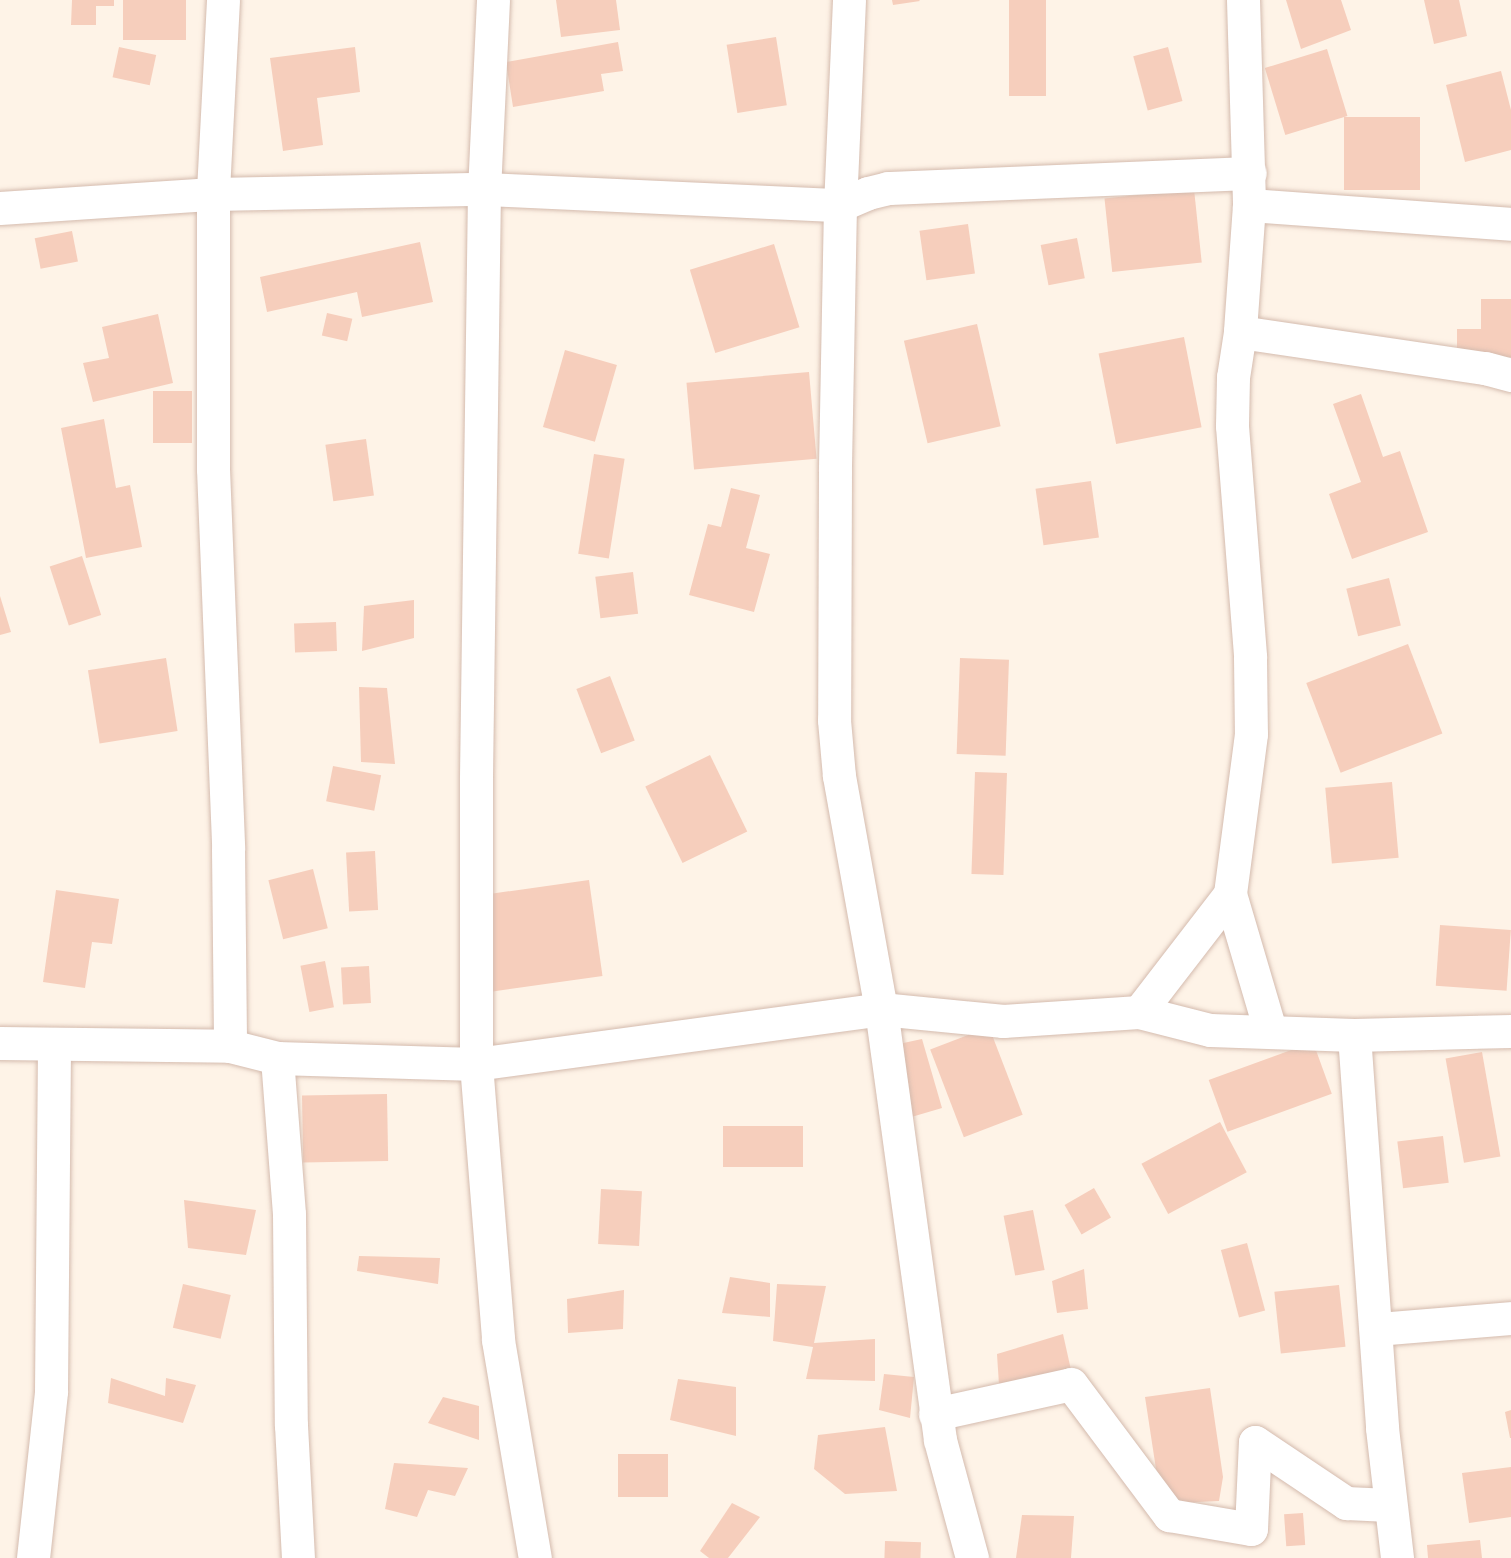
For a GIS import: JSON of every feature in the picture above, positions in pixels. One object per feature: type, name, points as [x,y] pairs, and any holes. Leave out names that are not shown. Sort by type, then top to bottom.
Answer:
[{"type":"street","points":[[223,0],[213,194],[213,469],[228,849],[230,1046]]},
{"type":"street","points":[[493,0],[484,189],[476,779],[476,1064],[498,1340],[536,1558]]},
{"type":"street","points":[[849,0],[840,205],[834,720],[839,776],[881,1009],[935,1414],[972,1558]]},
{"type":"street","points":[[1243,0],[1250,173],[1240,332],[1233,377],[1232,426],[1250,657],[1251,734],[1230,894],[1270,1030]]},
{"type":"street","points":[[0,208],[213,194],[484,189],[840,205],[868,193],[888,188],[1250,173]]},
{"type":"street","points":[[1249,205],[1511,224]]},
{"type":"street","points":[[1240,332],[1485,368],[1511,375]]},
{"type":"street","points":[[1139,1012],[1230,894]]},
{"type":"street","points":[[0,1043],[230,1046],[277,1058],[476,1064],[881,1009],[1004,1021],[1139,1012],[1210,1030],[1270,1030],[1354,1035],[1511,1031]]},
{"type":"street","points":[[1354,1035],[1389,1505],[1397,1558]]},
{"type":"street","points":[[33,1558],[51,1391],[54,1044]]},
{"type":"street","points":[[277,1058],[289,1214],[291,1425],[298,1558]]},
{"type":"street","points":[[1377,1329],[1511,1318]]},
{"type":"street","points":[[935,1414],[1071,1384],[1169,1515],[1251,1529],[1255,1442],[1346,1503],[1389,1505]]},
{"type":"building","points":[[72,0],[114,0],[114,6],[96,6],[96,25],[71,25]]},
{"type":"building","points":[[123,0],[186,0],[186,40],[123,40]]},
{"type":"building","points":[[556,0],[616,0],[620,30],[561,37]]},
{"type":"building","points":[[892,0],[919,0],[920,1],[893,5]]},
{"type":"building","points":[[1009,0],[1046,0],[1046,96],[1009,96]]},
{"type":"building","points":[[1286,0],[1341,0],[1351,30],[1301,49]]},
{"type":"building","points":[[1424,0],[1459,0],[1467,36],[1434,44]]},
{"type":"building","points":[[776,37],[787,105],[737,113],[727,45]]},
{"type":"building","points":[[618,42],[623,71],[601,74],[604,91],[513,107],[506,62]]},
{"type":"building","points":[[119,47],[156,55],[150,85],[113,77]]},
{"type":"building","points":[[355,47],[360,92],[317,98],[323,145],[283,151],[270,58]]},
{"type":"building","points":[[1168,47],[1182,101],[1148,110],[1133,56]]},
{"type":"building","points":[[1327,49],[1347,116],[1285,135],[1265,68]]},
{"type":"building","points":[[1501,71],[1511,110],[1511,150],[1465,162],[1446,85]]},
{"type":"building","points":[[1344,117],[1420,117],[1420,190],[1344,190]]},
{"type":"building","points":[[1194,189],[1202,263],[1112,272],[1104,198]]},
{"type":"building","points":[[968,224],[975,274],[926,280],[919,231]]},
{"type":"building","points":[[72,231],[78,261],[41,269],[35,238]]},
{"type":"building","points":[[1077,238],[1085,278],[1049,285],[1041,245]]},
{"type":"building","points":[[420,242],[433,302],[362,317],[357,292],[267,312],[260,277]]},
{"type":"building","points":[[774,244],[799,327],[715,353],[690,270]]},
{"type":"building","points":[[1481,299],[1511,299],[1511,357],[1457,357],[1457,329],[1481,329]]},
{"type":"building","points":[[327,313],[352,319],[347,341],[322,335]]},
{"type":"building","points":[[158,314],[173,383],[93,402],[83,363],[109,358],[102,327]]},
{"type":"building","points":[[977,324],[1001,426],[928,443],[904,341]]},
{"type":"building","points":[[1184,337],[1202,427],[1116,444],[1099,354]]},
{"type":"building","points":[[565,350],[617,365],[595,442],[543,427]]},
{"type":"building","points":[[809,372],[817,459],[694,469],[686,383]]},
{"type":"building","points":[[153,391],[192,391],[192,443],[153,443]]},
{"type":"building","points":[[1361,394],[1383,457],[1400,451],[1428,532],[1352,559],[1329,494],[1361,482],[1333,404]]},
{"type":"building","points":[[104,419],[116,488],[130,485],[142,547],[86,558],[61,428]]},
{"type":"building","points":[[366,439],[374,495],[333,501],[325,445]]},
{"type":"building","points":[[594,454],[625,459],[609,559],[578,554]]},
{"type":"building","points":[[1091,481],[1099,537],[1043,545],[1036,489]]},
{"type":"building","points":[[731,488],[760,495],[746,548],[770,554],[754,612],[689,595],[708,524],[721,527]]},
{"type":"building","points":[[82,556],[101,615],[69,625],[50,567]]},
{"type":"building","points":[[633,572],[638,614],[600,618],[595,577]]},
{"type":"building","points":[[1389,578],[1401,626],[1358,636],[1346,589]]},
{"type":"building","points":[[0,596],[11,632],[0,635]]},
{"type":"building","points":[[414,600],[414,638],[362,651],[364,606]]},
{"type":"building","points":[[336,622],[337,651],[295,652],[294,623]]},
{"type":"building","points":[[1408,644],[1442,734],[1341,773],[1306,683]]},
{"type":"building","points":[[166,658],[178,731],[100,743],[88,670]]},
{"type":"building","points":[[960,658],[1009,660],[1006,756],[957,754]]},
{"type":"building","points":[[610,676],[635,740],[601,753],[576,689]]},
{"type":"building","points":[[359,687],[387,688],[395,764],[361,762]]},
{"type":"building","points":[[710,755],[747,831],[683,863],[645,787]]},
{"type":"building","points":[[333,766],[381,775],[374,811],[326,801]]},
{"type":"building","points":[[975,772],[1007,773],[1003,875],[971,874]]},
{"type":"building","points":[[1392,782],[1399,858],[1332,864],[1325,788]]},
{"type":"building","points":[[375,851],[378,910],[349,911],[346,853]]},
{"type":"building","points":[[313,869],[328,928],[283,939],[268,880]]},
{"type":"building","points":[[589,880],[602,976],[493,992],[479,895]]},
{"type":"building","points":[[56,890],[119,899],[112,944],[92,942],[85,988],[43,982]]},
{"type":"building","points":[[1440,925],[1511,930],[1507,991],[1436,986]]},
{"type":"building","points":[[325,961],[334,1007],[309,1012],[300,966]]},
{"type":"building","points":[[369,966],[371,1003],[343,1004],[341,967]]},
{"type":"building","points":[[989,1027],[1023,1115],[964,1137],[930,1050]]},
{"type":"building","points":[[922,1039],[942,1108],[908,1118],[894,1045]]},
{"type":"building","points":[[1313,1042],[1332,1094],[1228,1132],[1209,1080]]},
{"type":"building","points":[[1482,1052],[1500,1156],[1464,1163],[1446,1058]]},
{"type":"building","points":[[387,1094],[388,1161],[303,1162],[302,1095]]},
{"type":"building","points":[[1220,1122],[1247,1172],[1168,1214],[1141,1164]]},
{"type":"building","points":[[723,1126],[803,1126],[803,1167],[723,1167]]},
{"type":"building","points":[[1443,1136],[1449,1183],[1403,1188],[1397,1142]]},
{"type":"building","points":[[1094,1188],[1111,1217],[1082,1234],[1065,1205]]},
{"type":"building","points":[[601,1189],[642,1191],[639,1246],[598,1244]]},
{"type":"building","points":[[184,1200],[256,1210],[246,1255],[188,1248]]},
{"type":"building","points":[[1033,1210],[1045,1270],[1015,1276],[1004,1216]]},
{"type":"building","points":[[1247,1243],[1265,1311],[1239,1318],[1221,1250]]},
{"type":"building","points":[[359,1256],[440,1258],[438,1284],[357,1271]]},
{"type":"building","points":[[1084,1269],[1088,1309],[1057,1313],[1052,1281]]},
{"type":"building","points":[[730,1277],[770,1283],[770,1317],[722,1313]]},
{"type":"building","points":[[183,1284],[231,1295],[221,1339],[173,1328]]},
{"type":"building","points":[[777,1284],[826,1286],[814,1343],[875,1339],[875,1381],[806,1379],[813,1347],[773,1341]]},
{"type":"building","points":[[1339,1285],[1345,1347],[1281,1353],[1274,1292]]},
{"type":"building","points":[[624,1290],[623,1329],[568,1333],[567,1299]]},
{"type":"building","points":[[1063,1334],[1073,1379],[999,1385],[997,1354]]},
{"type":"building","points":[[884,1374],[914,1377],[910,1418],[879,1410]]},
{"type":"building","points":[[111,1378],[165,1396],[166,1378],[196,1385],[183,1423],[108,1403]]},
{"type":"building","points":[[678,1379],[736,1387],[736,1436],[670,1420]]},
{"type":"building","points":[[1210,1388],[1223,1477],[1219,1501],[1176,1503],[1156,1469],[1145,1397]]},
{"type":"building","points":[[443,1397],[479,1406],[479,1440],[428,1423]]},
{"type":"building","points":[[1511,1410],[1511,1438],[1510,1438],[1505,1412]]},
{"type":"building","points":[[885,1427],[897,1491],[845,1494],[814,1469],[818,1435]]},
{"type":"building","points":[[618,1454],[668,1454],[668,1497],[618,1497]]},
{"type":"building","points":[[394,1463],[468,1468],[455,1496],[428,1490],[417,1517],[385,1509]]},
{"type":"building","points":[[1511,1467],[1511,1517],[1469,1523],[1462,1473]]},
{"type":"building","points":[[732,1503],[760,1517],[728,1558],[709,1558],[700,1551]]},
{"type":"building","points":[[1303,1513],[1305,1545],[1286,1546],[1284,1514]]},
{"type":"building","points":[[1022,1515],[1074,1516],[1071,1558],[1016,1558]]},
{"type":"building","points":[[1480,1540],[1482,1558],[1428,1558],[1427,1545]]},
{"type":"building","points":[[885,1541],[921,1542],[920,1558],[884,1558]]}]
